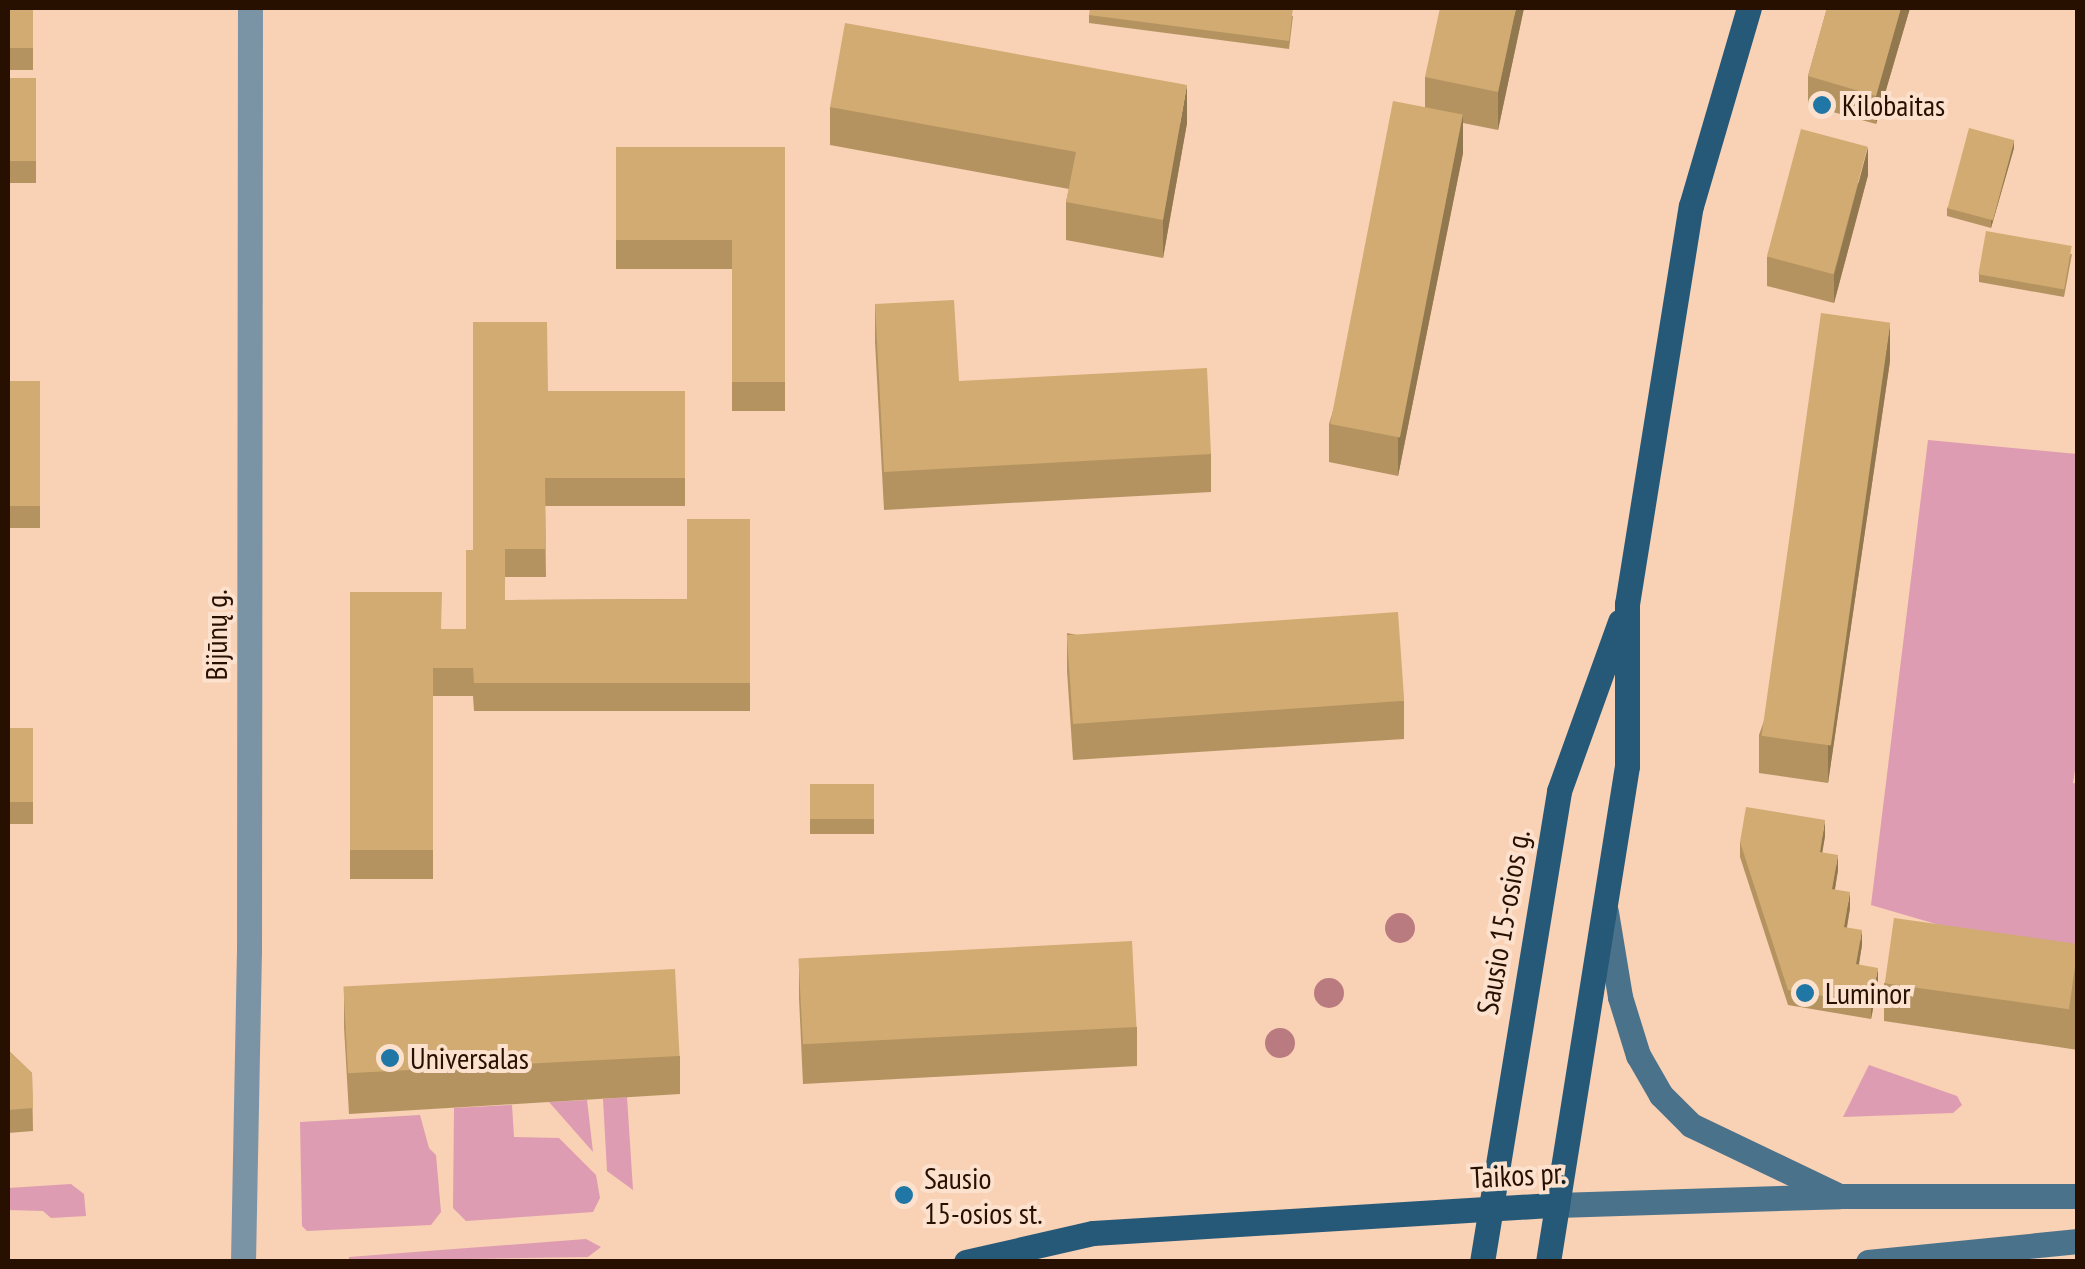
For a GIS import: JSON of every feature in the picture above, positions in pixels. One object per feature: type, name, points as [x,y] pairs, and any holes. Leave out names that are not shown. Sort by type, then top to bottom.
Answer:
[{"type":"main road","name":"Sausio 15-osios g.","points":[[1548,1262],[1626,766],[1627,604],[1692,206],[1749,8]]},
{"type":"main road","name":"Sausio 15-osios g.","points":[[1482,1262],[1559,792],[1627,604]]},
{"type":"main road","name":"Taikos pr.","points":[[966,1262],[1092,1234],[1558,1204]]},
{"type":"street","name":"Bijūnų g.","points":[[244,1262],[250,8]]},
{"type":"street","points":[[1604,905],[1620,997],[1638,1055],[1662,1095],[1692,1125],[1840,1196]]},
{"type":"street","name":"Taikos pr.","points":[[1558,1204],[1840,1196],[2078,1196]]},
{"type":"street","points":[[1868,1262],[2078,1241]]},
{"type":"shaded area","points":[[1928,440],[2077,454],[2078,751],[2073,783],[2078,784],[2077,960],[2038,954],[1871,905]]},
{"type":"shaded area","points":[[1869,1065],[1957,1096],[1962,1105],[1953,1113],[1843,1117]]},
{"type":"shaded area","points":[[627,1097],[633,1190],[607,1171],[603,1099]]},
{"type":"shaded area","points":[[587,1100],[593,1152],[549,1102]]},
{"type":"shaded area","points":[[512,1105],[514,1137],[559,1138],[596,1175],[600,1198],[593,1212],[466,1221],[453,1208],[454,1108]]},
{"type":"shaded area","points":[[420,1115],[429,1148],[436,1155],[441,1212],[431,1225],[307,1231],[302,1226],[300,1122]]},
{"type":"shaded area","points":[[71,1184],[84,1194],[86,1216],[51,1218],[43,1211],[8,1210],[8,1188]]},
{"type":"shaded area","points":[[586,1239],[601,1247],[588,1257],[349,1261],[349,1257]]},
{"type":"building","points":[[8,8],[33,8],[33,48],[8,48]]},
{"type":"building","points":[[1090,8],[1293,8],[1289,41],[1089,15]]},
{"type":"building","points":[[1440,8],[1516,8],[1498,92],[1425,77]]},
{"type":"building","points":[[1827,8],[1901,8],[1876,96],[1808,76]]},
{"type":"building","points":[[845,23],[1187,85],[1163,220],[1066,202],[1076,152],[830,107]]},
{"type":"building","points":[[8,78],[36,78],[36,161],[8,161]]},
{"type":"building","points":[[1393,101],[1463,115],[1400,438],[1330,424]]},
{"type":"building","points":[[1969,128],[2014,140],[1993,220],[1948,208]]},
{"type":"building","points":[[1801,129],[1868,147],[1833,274],[1767,257]]},
{"type":"building","points":[[616,147],[785,147],[785,382],[732,382],[732,240],[616,240]]},
{"type":"building","points":[[1986,231],[2072,246],[2064,289],[1978,274]]},
{"type":"building","points":[[954,300],[959,381],[1207,368],[1211,454],[884,472],[875,304]]},
{"type":"building","points":[[1821,313],[1890,323],[1831,746],[1762,736]]},
{"type":"building","points":[[473,322],[547,322],[548,391],[685,391],[685,478],[545,478],[546,549],[505,549],[505,600],[687,599],[687,519],[750,519],[750,683],[474,683],[473,668],[433,668],[433,850],[350,850],[350,592],[442,592],[441,629],[466,629],[466,550],[473,550]]},
{"type":"building","points":[[8,381],[40,381],[40,506],[8,506]]},
{"type":"building","points":[[1398,612],[1404,701],[1073,724],[1067,635]]},
{"type":"building","points":[[8,728],[33,728],[33,802],[8,802]]},
{"type":"building","points":[[810,784],[874,784],[874,819],[810,819]]},
{"type":"building","points":[[1746,807],[1825,820],[1820,852],[1838,855],[1832,889],[1850,892],[1844,927],[1862,930],[1856,964],[1878,968],[1871,1004],[1788,990],[1740,842]]},
{"type":"building","points":[[1894,918],[2078,944],[2069,1009],[1885,983]]},
{"type":"building","points":[[1132,941],[1137,1027],[803,1044],[798,958]]},
{"type":"building","points":[[675,969],[680,1056],[348,1073],[343,986]]},
{"type":"building","points":[[8,1050],[32,1073],[33,1108],[8,1110]]},
{"type":"place","name":"Kilobaitas","points":[[1822,105]]},
{"type":"place","name":"Luminor","points":[[1805,993]]},
{"type":"place","name":"Universalas","points":[[390,1058]]},
{"type":"place","name":"Sausio 15-osios st.","points":[[904,1195]]}]
